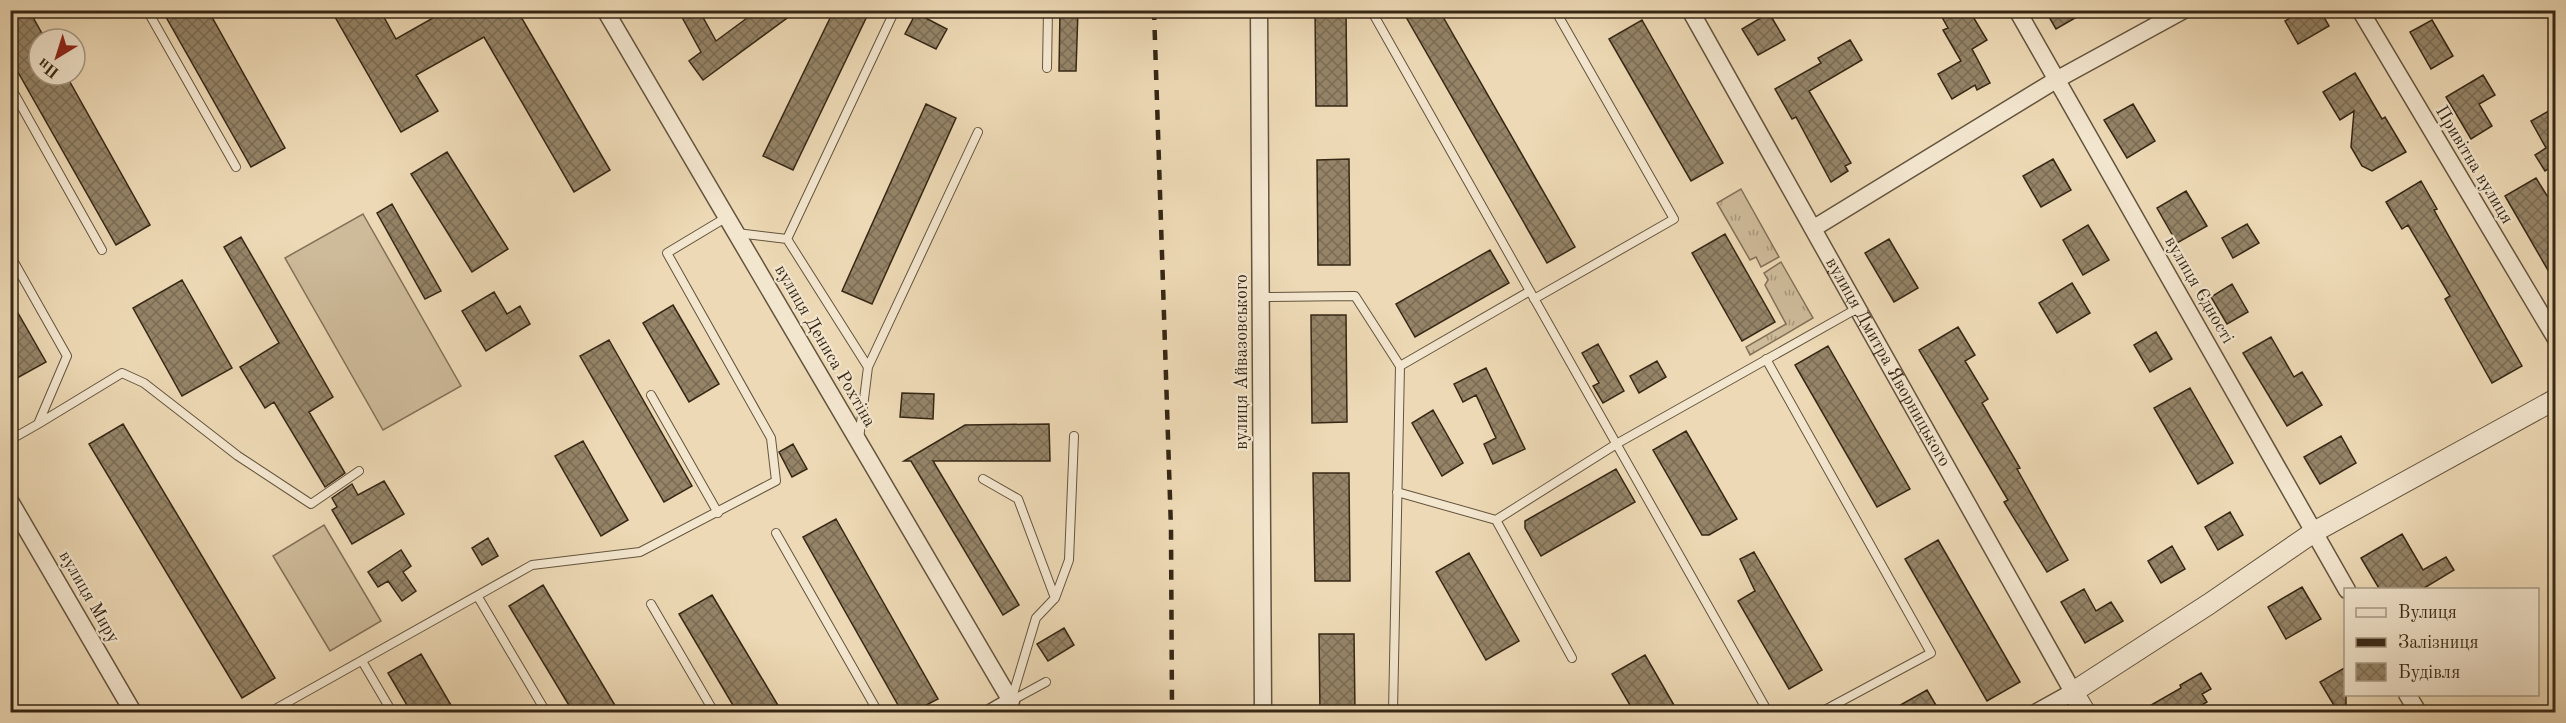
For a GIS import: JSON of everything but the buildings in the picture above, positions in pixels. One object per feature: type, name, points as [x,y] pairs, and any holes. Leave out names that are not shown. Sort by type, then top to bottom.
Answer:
[{"type":"street","name":"вулиця Дениса Рохтіна","points":[[605,10],[1011,701]]},
{"type":"street","name":"вулиця Айвазовського","points":[[1259,10],[1263,712]]},
{"type":"street","name":"вулиця Дмитра Яворницького","points":[[1690,10],[2085,712]]},
{"type":"street","name":"вулиця Єдності","points":[[2016,10],[2346,588]]},
{"type":"street","points":[[1814,228],[2056,80],[2184,10]]},
{"type":"street","name":"Привітна вулиця","points":[[2360,10],[2556,339]]},
{"type":"street","points":[[2037,712],[2073,692],[2209,604],[2314,532],[2556,399]]},
{"type":"street","name":"вулиця Миру","points":[[10,501],[133,712]]},
{"type":"street","points":[[2408,696],[2418,712]]},
{"type":"street","points":[[992,712],[1011,701]]},
{"type":"lane","points":[[147,10],[236,167]]},
{"type":"lane","points":[[787,239],[895,10]]},
{"type":"lane","points":[[1047,68],[1048,10]]},
{"type":"lane","points":[[1371,10],[1768,712]]},
{"type":"lane","points":[[1400,366],[1674,219],[1556,10]]},
{"type":"lane","points":[[10,86],[102,250]]},
{"type":"lane","points":[[859,442],[868,367],[978,132]]},
{"type":"lane","points":[[270,712],[532,565],[640,552],[776,481],[771,438],[667,253],[727,217]]},
{"type":"lane","points":[[736,233],[787,239]]},
{"type":"lane","points":[[787,239],[868,367]]},
{"type":"lane","points":[[10,255],[68,356],[38,424]]},
{"type":"lane","points":[[1262,297],[1354,296],[1400,366],[1393,712]]},
{"type":"lane","points":[[1496,520],[1618,444],[1858,307]]},
{"type":"lane","points":[[1766,359],[1931,653],[1821,712]]},
{"type":"lane","points":[[10,440],[122,373],[144,383],[238,456],[311,504],[359,471]]},
{"type":"lane","points":[[651,396],[718,513]]},
{"type":"lane","points":[[1011,701],[1036,618],[1054,598],[1070,560],[1074,436]]},
{"type":"lane","points":[[983,479],[1018,499],[1054,598]]},
{"type":"lane","points":[[1397,492],[1496,520],[1572,658]]},
{"type":"lane","points":[[776,533],[878,712]]},
{"type":"lane","points":[[478,597],[546,712]]},
{"type":"lane","points":[[651,604],[714,712]]},
{"type":"lane","points":[[362,661],[392,712]]},
{"type":"lane","points":[[1011,701],[1046,682]]},
{"type":"green space","points":[[1741,189],[1779,257],[1761,267],[1756,257],[1750,260],[1717,203]]},
{"type":"green space","points":[[363,214],[461,386],[383,430],[285,258]]},
{"type":"green space","points":[[1781,262],[1813,318],[1750,355],[1746,347],[1786,324],[1765,285],[1768,280],[1764,273]]},
{"type":"green space","points":[[324,525],[381,621],[330,651],[273,556]]},
{"type":"railway","points":[[1154,10],[1171,529],[1172,712]]}]
